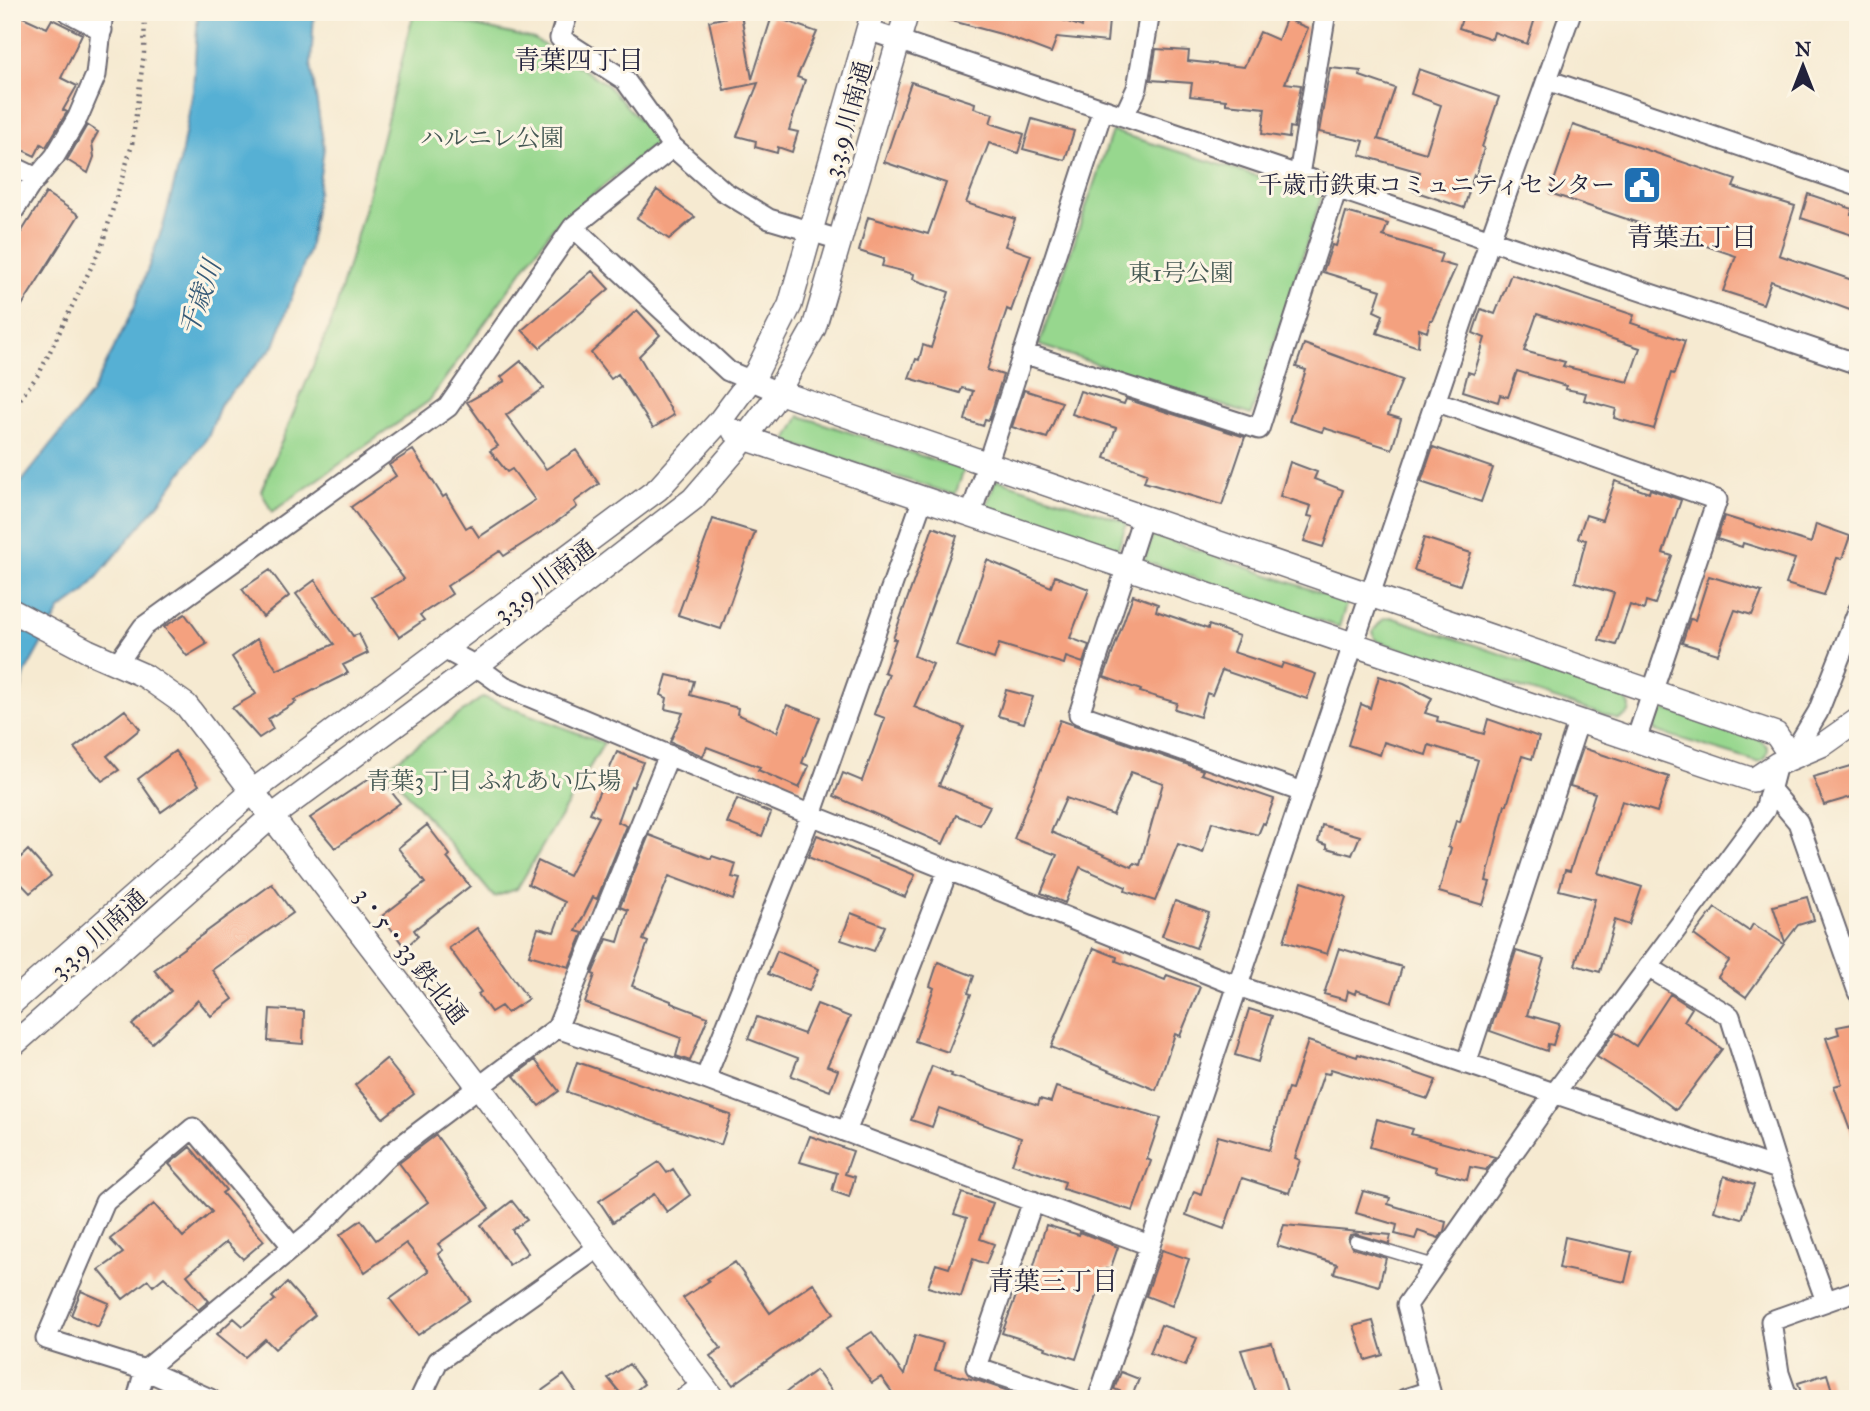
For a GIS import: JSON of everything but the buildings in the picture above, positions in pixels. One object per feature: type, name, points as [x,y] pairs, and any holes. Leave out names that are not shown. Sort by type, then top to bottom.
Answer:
[{"type":"street","points":[[12,213],[55,156],[78,117],[96,75],[103,21],[68,12]]},
{"type":"street","points":[[568,12],[560,37],[625,80],[673,148],[723,191],[769,219],[840,240]]},
{"type":"street","name":"3.3.9 川南通","points":[[12,1046],[271,817],[476,666],[693,499],[745,438],[778,392],[814,328],[907,12]]},
{"type":"street","points":[[1124,116],[1137,88],[1150,12]]},
{"type":"street","points":[[1299,175],[1326,12]]},
{"type":"street","points":[[1098,1399],[1490,240],[1572,12]]},
{"type":"street","points":[[871,21],[898,40],[1858,364]]},
{"type":"street","name":"3.3.9 川南通","points":[[12,1003],[253,791],[658,489],[719,422],[751,380],[790,305],[871,21]]},
{"type":"street","points":[[1547,80],[1858,186]]},
{"type":"street","points":[[971,514],[1103,109]]},
{"type":"street","points":[[117,664],[143,627],[448,408],[573,227],[673,148]]},
{"type":"street","points":[[12,166],[37,178]]},
{"type":"street","points":[[1023,354],[1259,429],[1336,188]]},
{"type":"street","points":[[573,227],[728,371],[778,392],[1776,734],[1784,760]]},
{"type":"street","points":[[1435,401],[1717,500],[1636,740]]},
{"type":"street","points":[[719,422],[745,438],[1753,780],[1784,760],[1824,744],[1858,720]]},
{"type":"street","points":[[705,1079],[811,815],[923,498]]},
{"type":"street","points":[[1143,517],[1079,714],[1303,792]]},
{"type":"street","name":"3・5・33 鉄北通","points":[[12,611],[88,651],[145,676],[186,705],[479,1087],[708,1392]]},
{"type":"street","points":[[1405,1399],[1431,1395],[1407,1305],[1553,1094],[1765,810],[1770,789],[1784,760],[1818,712],[1858,611]]},
{"type":"street","points":[[444,649],[476,666],[504,686],[811,815],[1238,986],[1778,1170]]},
{"type":"street","points":[[1466,1064],[1579,720]]},
{"type":"street","points":[[137,1399],[145,1370],[321,1224],[390,1154],[557,1028],[669,755]]},
{"type":"street","points":[[1770,789],[1798,822],[1858,992]]},
{"type":"street","points":[[846,1132],[948,870]]},
{"type":"street","points":[[1648,967],[1730,1016],[1778,1170],[1826,1301]]},
{"type":"street","points":[[557,1028],[705,1079],[1149,1245]]},
{"type":"street","points":[[210,1399],[145,1370],[46,1339],[105,1202],[193,1128],[293,1247]]},
{"type":"street","points":[[1033,1202],[976,1367],[1071,1399]]},
{"type":"street","points":[[420,1399],[438,1361],[599,1247]]},
{"type":"street","points":[[1788,1399],[1779,1373],[1771,1321],[1858,1290]]},
{"type":"street","points":[[683,1399],[708,1392]]},
{"type":"lane","points":[[1355,1241],[1435,1265]]},
{"type":"path","points":[[12,410],[40,372],[102,245],[132,145],[144,53],[145,12]]},
{"type":"green space","name":"ハルニレ公園","points":[[414,12],[534,39],[606,84],[659,141],[555,225],[429,401],[272,512],[261,491],[333,318],[367,200]]},
{"type":"green space","name":"東1号公園","points":[[1112,131],[1322,196],[1251,415],[1039,345]]},
{"type":"green space","points":[[800,416],[964,470],[955,495],[786,442]]},
{"type":"green space","points":[[996,479],[1127,522],[1116,554],[985,510]]},
{"type":"green space","points":[[1153,535],[1347,602],[1339,627],[1144,561]]},
{"type":"green space","points":[[1391,617],[1623,695],[1630,706],[1629,713],[1619,720],[1380,642],[1375,639],[1373,631],[1383,619]]},
{"type":"green space","name":"青葉3丁目 ふれあい広場","points":[[483,697],[604,743],[517,889],[494,897],[386,768]]},
{"type":"green space","points":[[1664,709],[1759,739],[1768,747],[1767,755],[1757,762],[1655,731],[1654,718]]},
{"type":"water","name":"千歳川","points":[[198,12],[314,12],[311,65],[324,148],[309,250],[274,346],[221,403],[209,435],[161,501],[84,593],[60,610],[25,673],[12,728],[12,494],[91,394],[134,308],[164,223],[180,161],[193,91]]},
{"type":"place","name":"千歳市鉄東コミュニティセンター","points":[[1642,185]]},
{"type":"district","name":"青葉四丁目","points":[[579,60]]},
{"type":"district","name":"青葉五丁目","points":[[1692,237]]},
{"type":"district","name":"青葉三丁目","points":[[1053,1281]]}]
